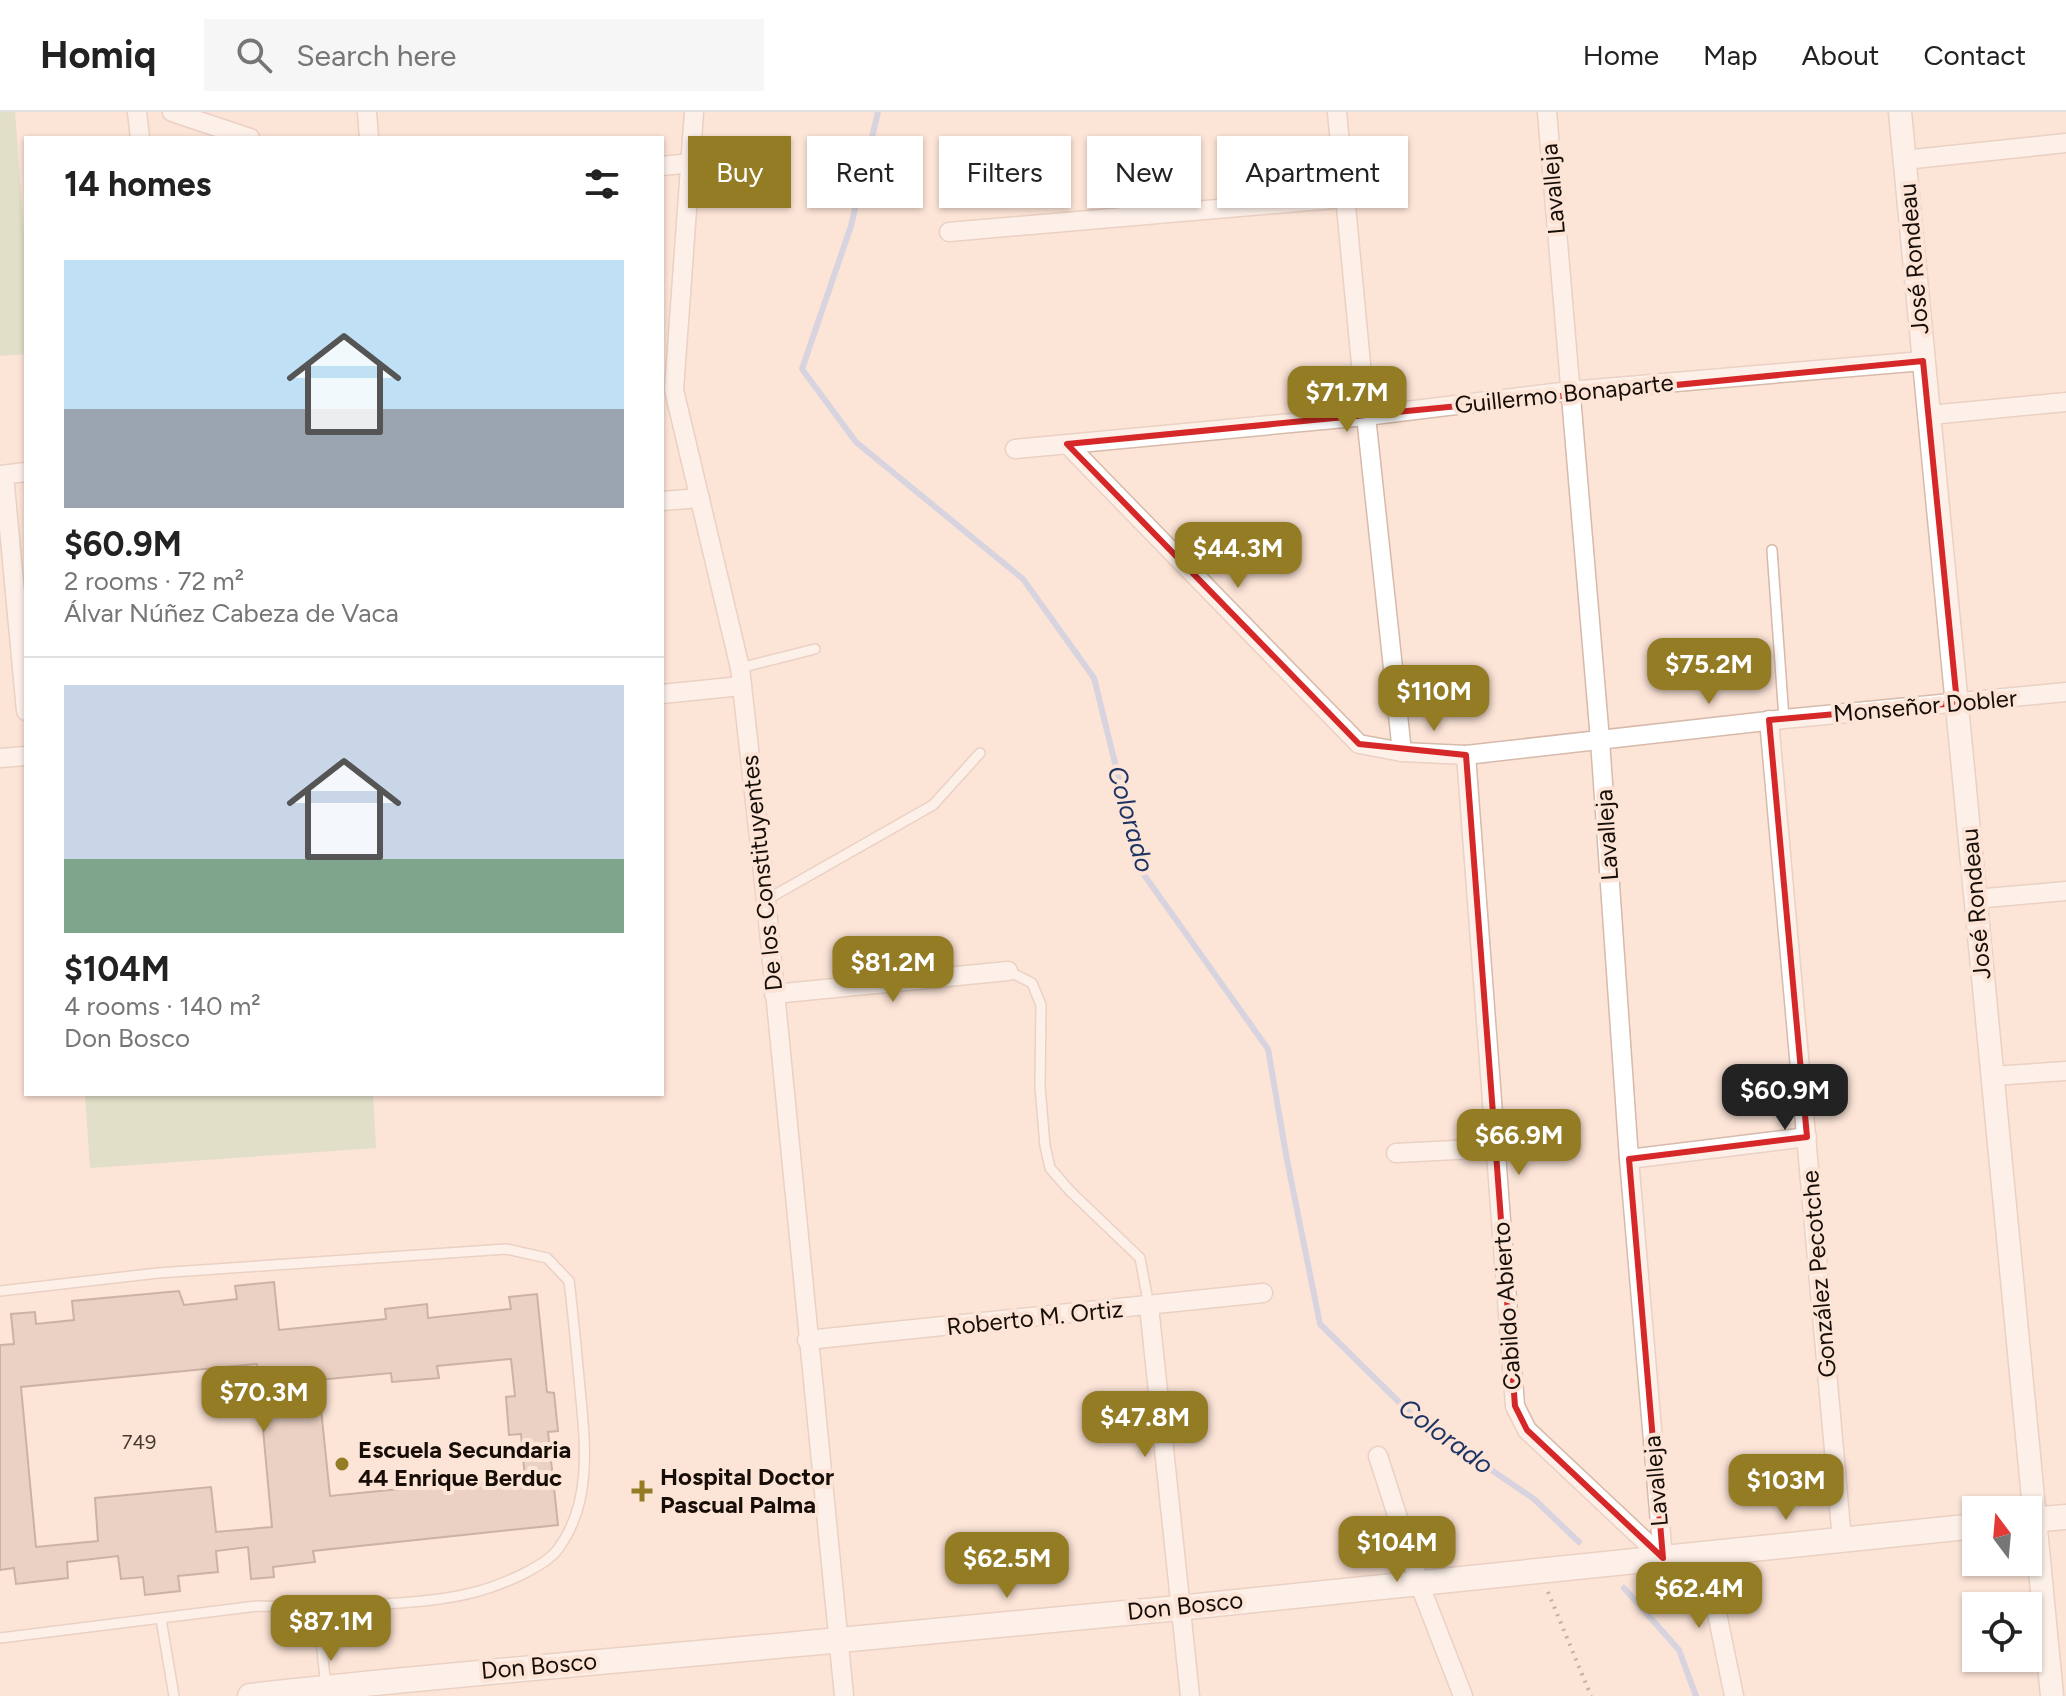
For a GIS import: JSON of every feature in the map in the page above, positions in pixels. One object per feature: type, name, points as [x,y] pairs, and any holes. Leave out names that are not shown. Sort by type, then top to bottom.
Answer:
[{"type":"main road","points":[[2042,1519],[2066,1517]]},
{"type":"main road","name":"Don Bosco","points":[[250,1696],[326,1687],[419,1686],[839,1640],[1962,1527]]},
{"type":"street","points":[[137,112],[140,136]]},
{"type":"street","points":[[172,112],[244,136]]},
{"type":"street","points":[[367,112],[369,136]]},
{"type":"street","name":"De los Constituyentes","points":[[693,136],[694,112]]},
{"type":"street","points":[[1337,112],[1339,136]]},
{"type":"street","name":"Lavalleja","points":[[1547,112],[1600,740],[1629,1159],[1663,1558]]},
{"type":"street","name":"José Rondeau","points":[[1900,112],[2030,1496]]},
{"type":"street","points":[[1904,160],[2066,143]]},
{"type":"street","points":[[664,166],[688,163]]},
{"type":"street","name":"De los Constituyentes","points":[[688,193],[668,390],[700,498],[741,677],[766,900],[844,1696]]},
{"type":"street","points":[[949,232],[1229,208]]},
{"type":"street","points":[[1067,444],[1359,744],[1402,752],[1346,208]]},
{"type":"street","name":"Guillermo Bonaparte","points":[[1015,449],[1366,416],[1570,391],[1923,361]]},
{"type":"street","points":[[1930,415],[2066,402]]},
{"type":"street","points":[[24,472],[2,475],[24,691]]},
{"type":"street","points":[[664,501],[700,498]]},
{"type":"street","points":[[664,694],[741,677]]},
{"type":"street","name":"Monseñor Dobler","points":[[1402,752],[1466,755],[1777,719],[2066,692]]},
{"type":"street","name":"González Pecotche","points":[[1777,719],[1807,1137],[1842,1540]]},
{"type":"street","name":"Cabildo Abierto","points":[[1466,755],[1515,1406],[1527,1430],[1663,1558]]},
{"type":"street","points":[[0,758],[24,756]]},
{"type":"street","points":[[1975,899],[2066,891]]},
{"type":"street","points":[[774,994],[1008,971]]},
{"type":"street","points":[[1992,1076],[2066,1071]]},
{"type":"street","points":[[1629,1159],[1807,1137]]},
{"type":"street","points":[[1396,1153],[1495,1148]]},
{"type":"street","name":"Roberto M. Ortiz","points":[[807,1340],[1263,1293]]},
{"type":"street","points":[[1149,1306],[1190,1696]]},
{"type":"street","points":[[1378,1456],[1419,1583],[1463,1696]]},
{"type":"street","points":[[1705,1555],[1734,1696]]},
{"type":"street","name":"José Rondeau","points":[[2038,1576],[2052,1696]]},
{"type":"street","points":[[397,1696],[419,1686]]},
{"type":"lane","points":[[1772,550],[1777,719]]},
{"type":"lane","points":[[741,677],[815,649]]},
{"type":"lane","points":[[766,900],[933,805],[980,753]]},
{"type":"lane","points":[[1008,971],[1032,983],[1041,1005],[1040,1087],[1050,1168],[1140,1258],[1149,1306]]},
{"type":"lane","points":[[0,1291],[158,1273],[506,1249],[547,1258],[569,1281],[586,1447],[584,1479],[576,1517],[557,1551],[517,1578],[479,1591],[428,1601],[328,1609],[319,1622],[326,1687]]},
{"type":"lane","points":[[0,1638],[257,1606],[298,1607],[321,1615]]},
{"type":"lane","points":[[161,1619],[174,1696]]},
{"type":"path","points":[[1539,1572],[1591,1696]]},
{"type":"highlighted area","points":[[1923,361],[1957,703],[1769,720],[1807,1137],[1629,1159],[1663,1558],[1527,1430],[1515,1406],[1466,755],[1359,744],[1067,444]]},
{"type":"green space","points":[[0,112],[15,112],[24,234],[24,354],[0,356]]},
{"type":"green space","points":[[85,1096],[373,1096],[376,1148],[90,1168]]},
{"type":"building","points":[[274,1282],[279,1330],[386,1319],[385,1309],[427,1304],[428,1318],[511,1309],[509,1297],[537,1294],[547,1392],[554,1393],[558,1431],[548,1432],[558,1525],[313,1551],[315,1562],[273,1567],[274,1577],[251,1579],[248,1547],[216,1551],[218,1572],[178,1576],[180,1591],[145,1595],[143,1577],[121,1579],[118,1556],[67,1562],[68,1578],[16,1584],[14,1568],[0,1570],[0,1345],[14,1344],[11,1314],[35,1312],[36,1324],[74,1320],[72,1301],[179,1291],[184,1305],[237,1299],[235,1286]],"holes":[[[511,1359],[515,1396],[506,1397],[509,1435],[521,1434],[525,1479],[446,1487],[445,1477],[408,1480],[409,1488],[330,1496],[318,1380],[391,1373],[392,1382],[439,1378],[437,1366]],[[257,1364],[272,1527],[216,1532],[211,1487],[95,1498],[98,1541],[36,1547],[21,1387]]]},
{"type":"waterway","name":"Colorado","points":[[878,112],[851,226],[802,369],[856,442],[1023,579],[1094,678],[1142,872],[1268,1049],[1320,1324],[1414,1417],[1534,1499],[1579,1542]]},
{"type":"waterway","name":"Colorado","points":[[1624,1588],[1679,1650],[1696,1696]]},
{"type":"place","name":"Escuela Secundaria 44 Enrique Berduc","points":[[342,1464]]},
{"type":"place","name":"Hospital Doctor Pascual Palma","points":[[642,1491]]}]
